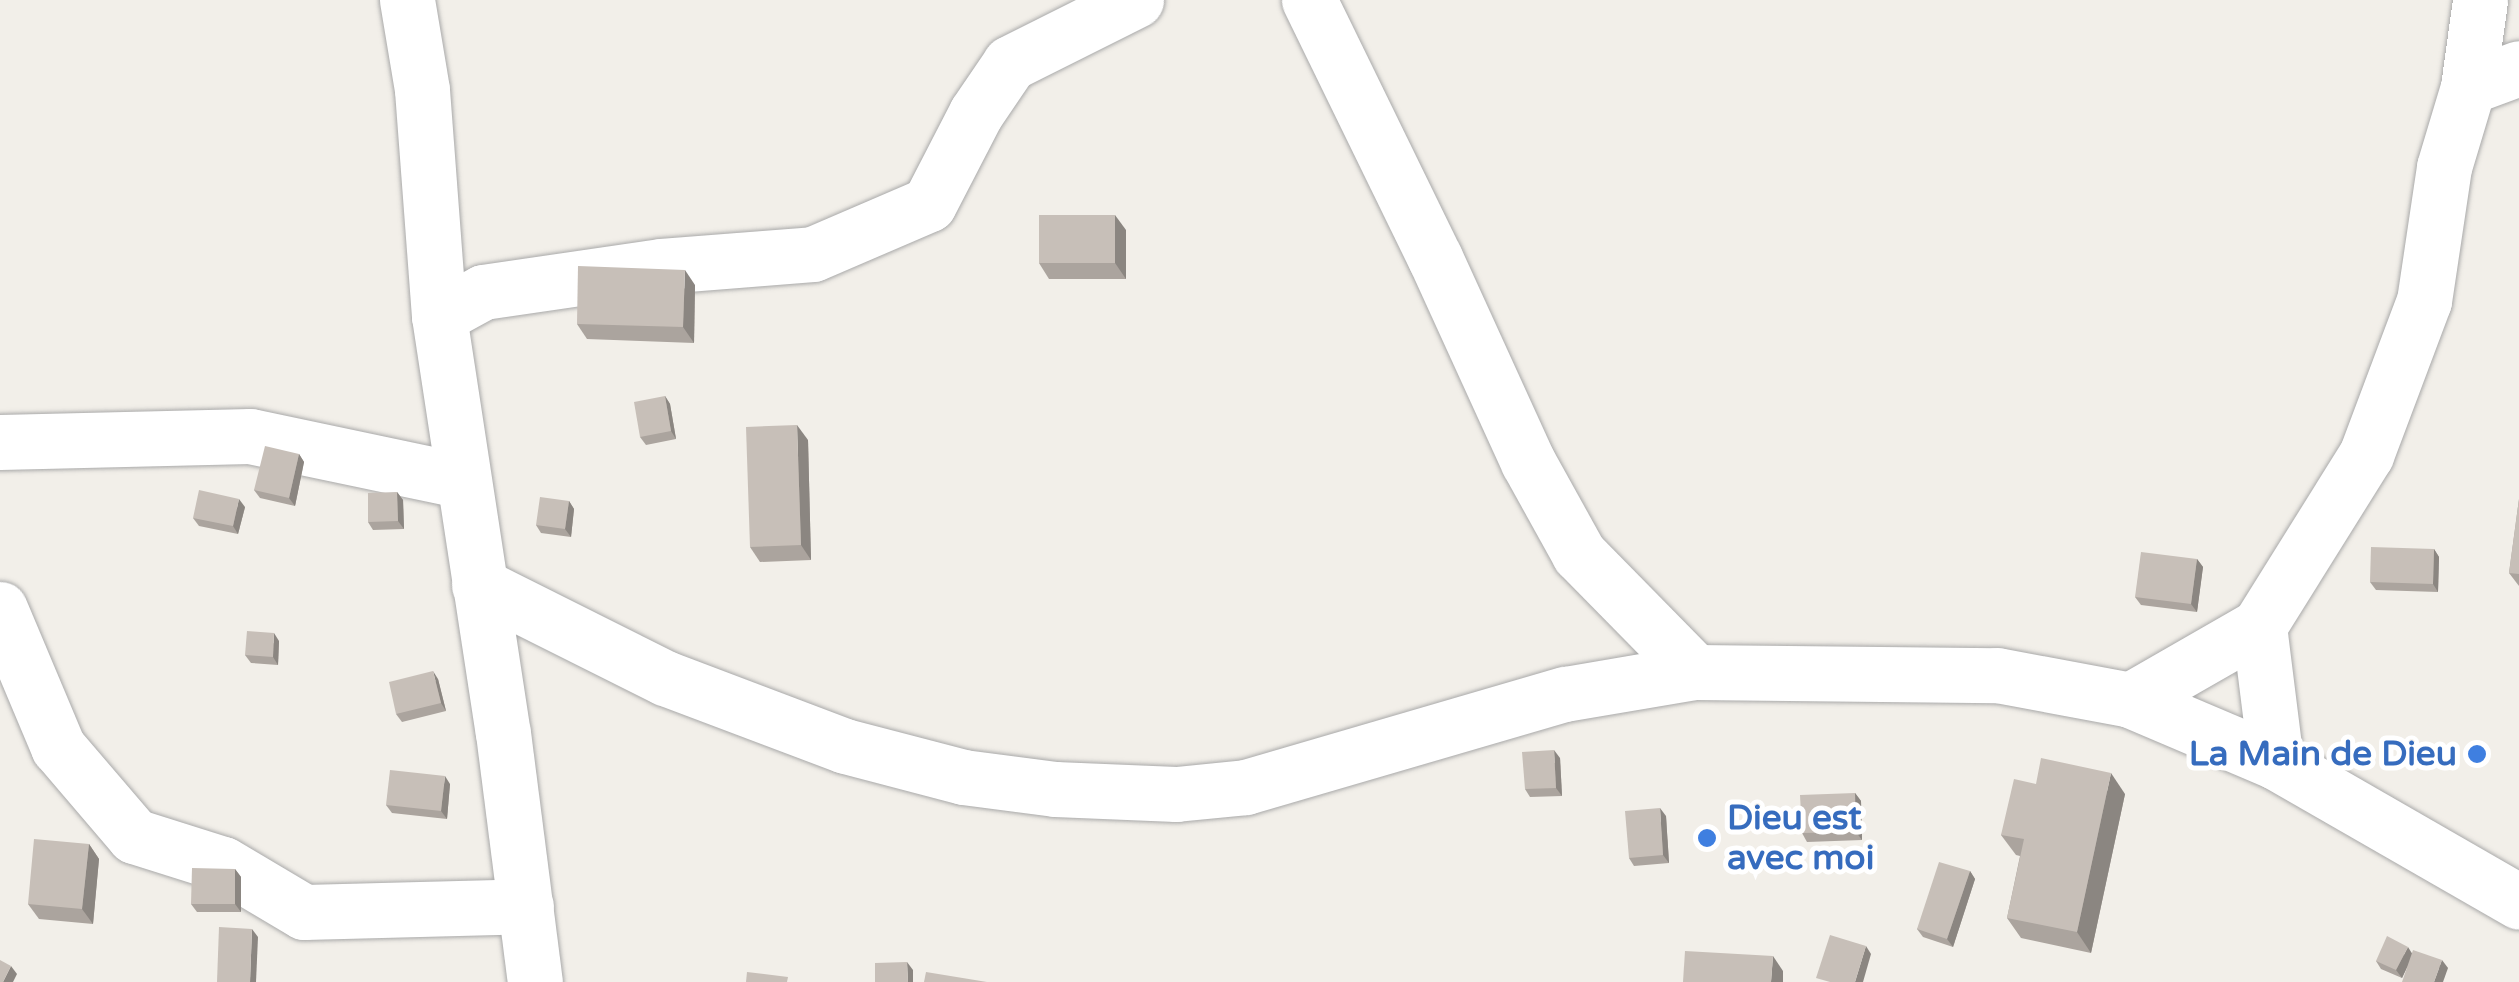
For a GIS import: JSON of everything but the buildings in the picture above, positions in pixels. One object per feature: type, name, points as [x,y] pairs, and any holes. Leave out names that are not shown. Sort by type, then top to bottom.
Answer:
[{"type":"street","points":[[407,0],[422,90],[439,316],[535,982]]},
{"type":"street","points":[[439,316],[483,292],[661,266],[813,254],[929,204],[976,112],[1010,63],[1136,0]]},
{"type":"street","points":[[1309,0],[1435,258],[1528,462],[1579,554],[1695,672]]},
{"type":"street","points":[[2130,700],[2259,626],[2372,438],[2424,301],[2444,167],[2468,88],[2480,0]]},
{"type":"street","points":[[2468,88],[2519,68]]},
{"type":"street","points":[[0,442],[250,436],[462,481]]},
{"type":"street","points":[[479,585],[665,678],[845,746],[963,777],[1054,789],[1176,794],[1246,787],[1565,694],[1695,672],[1997,676],[2130,700],[2276,762],[2519,902]]},
{"type":"street","points":[[0,609],[58,747],[134,836],[223,864],[304,912],[526,906]]},
{"type":"street","points":[[2259,626],[2276,762]]},
{"type":"place","name":"La Main de Dieu","points":[[2477,754]]},
{"type":"place","name":"Dieu est avec moi","points":[[1707,838]]}]
